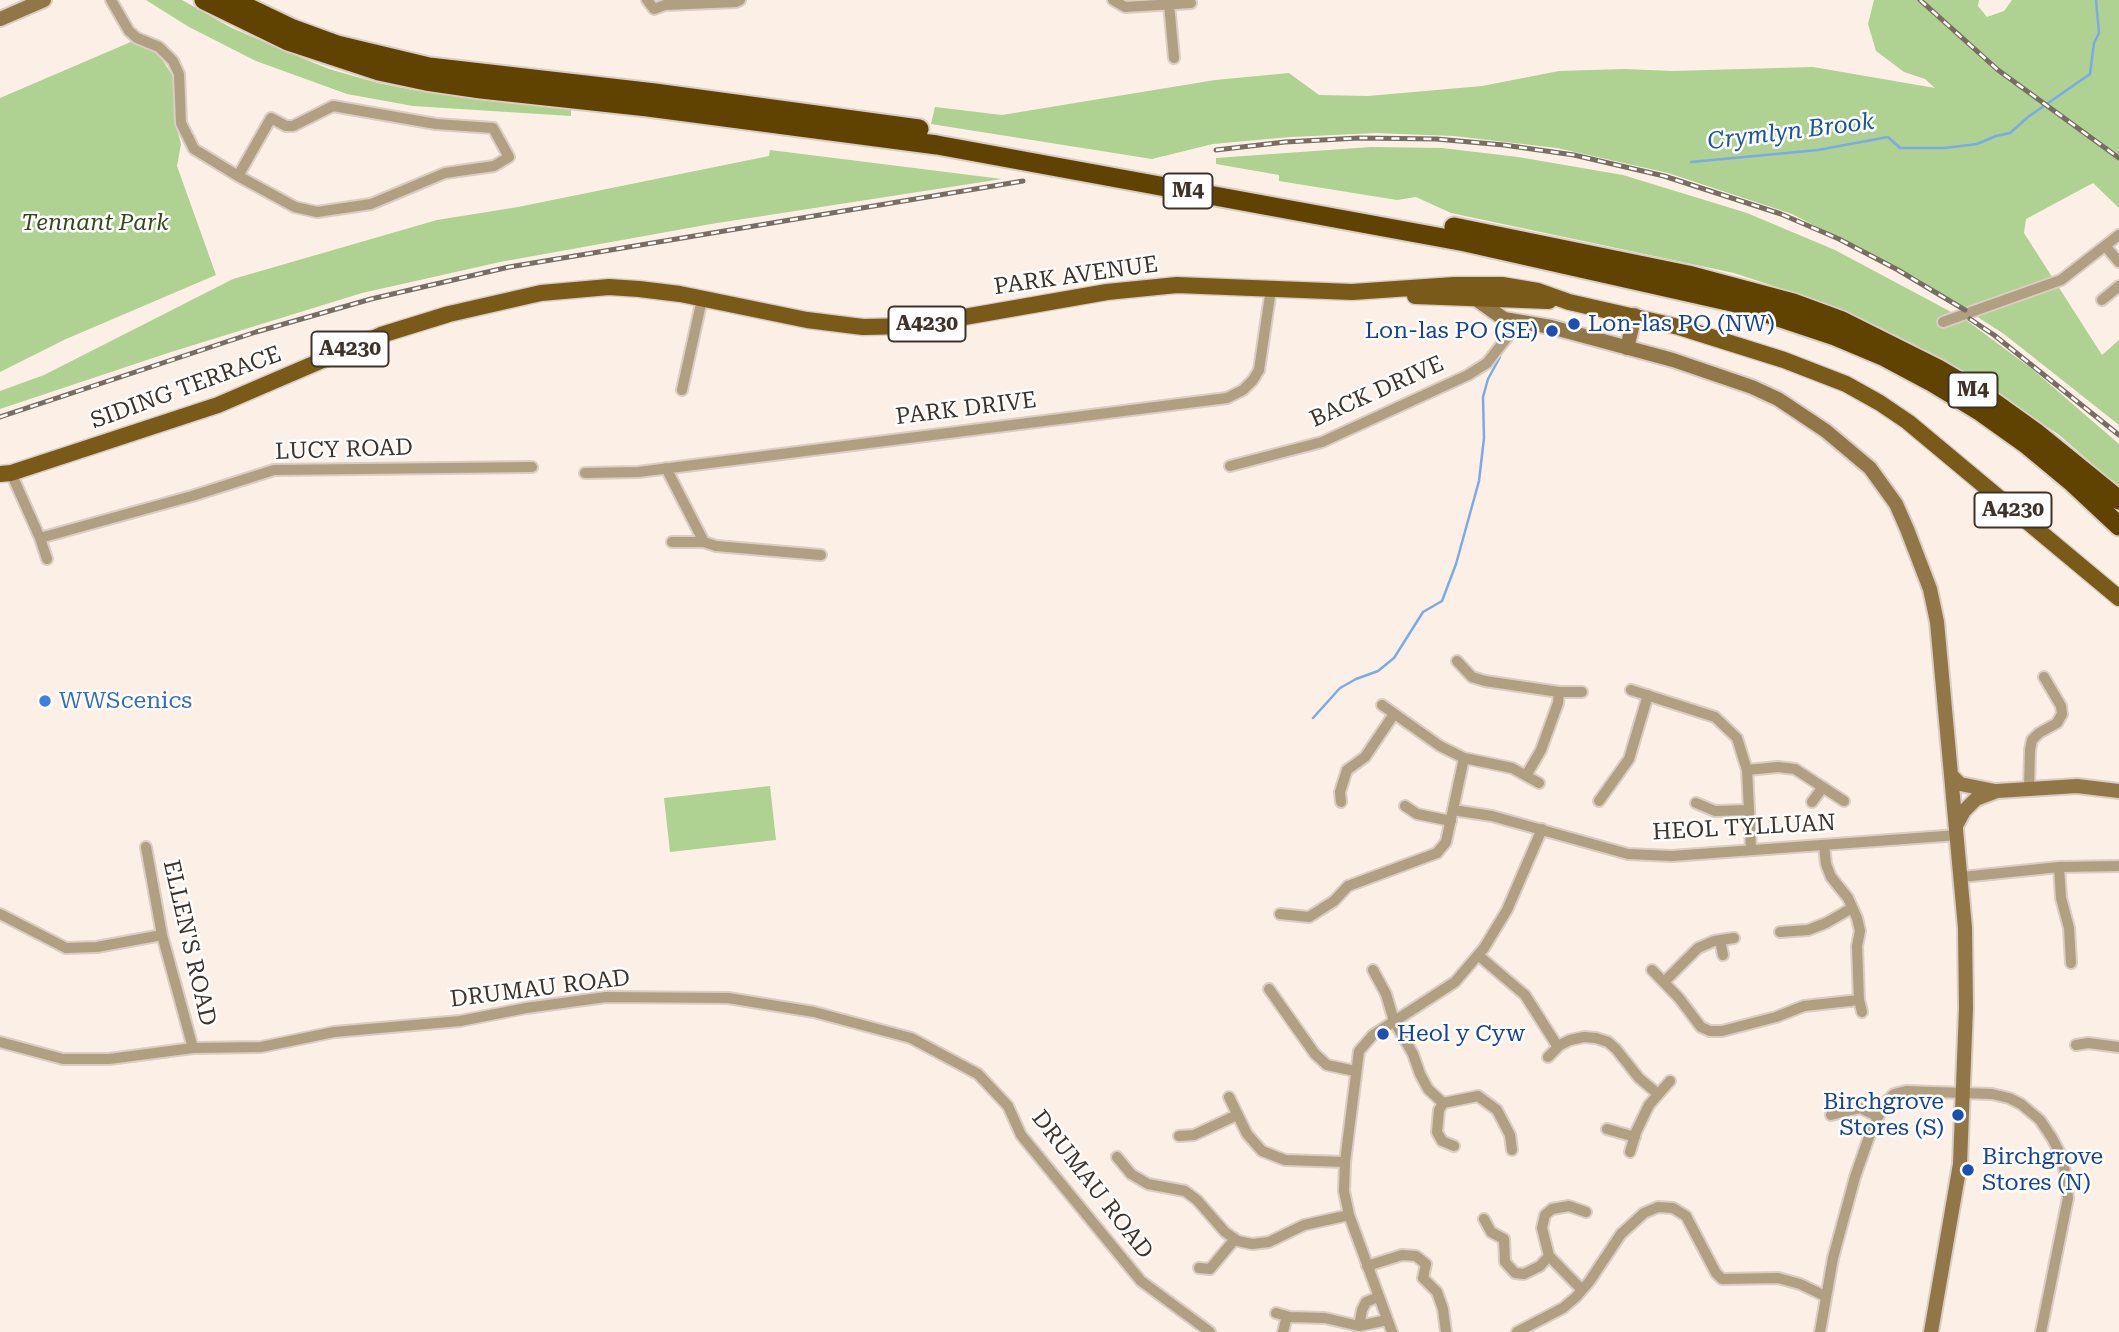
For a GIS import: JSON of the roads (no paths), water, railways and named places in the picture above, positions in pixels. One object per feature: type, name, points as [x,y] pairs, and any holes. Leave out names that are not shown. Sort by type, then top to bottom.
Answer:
[{"type":"highway","name":"M4","points":[[204,0],[288,41],[379,71],[481,89],[648,107],[937,145],[1465,242],[1685,289],[1736,303],[1835,335],[1930,381],[2026,444],[2119,526]]},
{"type":"highway","name":"M4","points":[[233,0],[293,29],[337,45],[429,68],[655,93],[930,131],[1468,229],[1630,261],[1740,287],[1842,321],[1938,369],[1998,405],[2119,499]]},
{"type":"highway","name":"M4","points":[[2092,478],[2119,505]]},
{"type":"main road","points":[[0,19],[44,0]]},
{"type":"main road","name":"PARK AVENUE","points":[[702,299],[807,320],[863,327],[914,326],[1151,286],[1377,291],[1420,287],[1479,292],[1503,300]]},
{"type":"main road","name":"SIDING TERRACE","points":[[6,473],[218,405],[381,335],[497,302],[541,293],[609,287],[702,299]]},
{"type":"main road","name":"A4230","points":[[1479,292],[1516,287],[1569,302],[1635,315],[1784,360],[1846,384],[1880,403],[1928,439],[2119,598]]},
{"type":"main road","points":[[1479,292],[1496,315],[1550,327],[1726,377],[1778,399],[1834,437],[1870,468],[1883,484],[1907,529],[1930,589],[1942,663],[1962,877],[1966,1008],[1960,1164],[1931,1332]]},
{"type":"main road","points":[[1503,300],[1511,316],[1520,321]]},
{"type":"main road","name":"A4230","points":[[1503,300],[1569,302]]},
{"type":"main road","points":[[1627,348],[1635,315]]},
{"type":"main road","points":[[1952,776],[1967,786],[1997,791],[2077,786],[2119,790]]},
{"type":"main road","points":[[1957,830],[1964,811],[1976,799],[1997,791]]},
{"type":"street","points":[[111,0],[128,31],[136,38],[159,47],[173,61],[179,74],[181,123],[194,149],[238,176],[295,207],[317,212],[371,204],[444,173],[494,166],[509,157],[493,128],[436,124],[333,106],[293,126],[286,126],[271,118],[238,176]]},
{"type":"street","points":[[647,0],[654,9],[665,5],[740,0]]},
{"type":"street","points":[[1112,0],[1125,7],[1191,3]]},
{"type":"street","points":[[1169,4],[1174,58]]},
{"type":"street","points":[[1943,322],[2061,280],[2106,247],[2119,234]]},
{"type":"street","points":[[2106,247],[2119,262]]},
{"type":"street","points":[[2102,300],[2119,286]]},
{"type":"street","name":"PARK DRIVE","points":[[585,473],[638,472],[1227,398],[1243,390],[1259,370],[1271,289]]},
{"type":"street","points":[[682,390],[702,299]]},
{"type":"street","name":"BACK DRIVE","points":[[1230,466],[1322,442],[1468,374],[1487,363],[1520,321]]},
{"type":"street","name":"LUCY ROAD","points":[[40,538],[274,470],[532,467]]},
{"type":"street","points":[[666,468],[704,542]]},
{"type":"street","points":[[6,473],[40,538],[47,559]]},
{"type":"street","points":[[672,542],[704,542],[716,546],[821,555]]},
{"type":"street","points":[[1457,661],[1472,677],[1485,681],[1559,692],[1582,692]]},
{"type":"street","points":[[2029,788],[2032,740],[2039,733],[2054,726],[2062,713],[2061,706],[2044,677]]},
{"type":"street","points":[[1631,690],[1715,717],[1737,738],[1747,770],[1751,849]]},
{"type":"street","points":[[1527,774],[1541,750],[1558,703],[1559,692]]},
{"type":"street","points":[[1599,801],[1629,759],[1648,695]]},
{"type":"street","points":[[1382,705],[1440,746],[1464,758],[1511,768],[1527,774],[1539,783]]},
{"type":"street","points":[[1341,802],[1340,792],[1347,769],[1365,757],[1394,714]]},
{"type":"street","points":[[1280,914],[1309,917],[1334,901],[1349,886],[1437,853],[1446,842],[1464,758]]},
{"type":"street","points":[[1747,770],[1778,767],[1795,769],[1844,801]]},
{"type":"street","points":[[1812,802],[1823,787]]},
{"type":"street","points":[[1696,803],[1715,811],[1749,810]]},
{"type":"street","name":"HEOL TYLLUAN","points":[[1405,806],[1417,814],[1492,816],[1628,854],[1672,856],[1824,845],[1957,830]]},
{"type":"street","points":[[1392,1332],[1349,1214],[1344,1191],[1359,1051],[1365,1041],[1455,982],[1478,955],[1507,910],[1542,830]]},
{"type":"street","points":[[1824,845],[1826,863],[1852,908],[1860,931],[1857,947],[1862,1012]]},
{"type":"street","name":"ELLEN'S ROAD","points":[[145,847],[162,935],[193,1048]]},
{"type":"street","points":[[1962,877],[2059,867],[2119,866]]},
{"type":"street","points":[[2059,867],[2071,963]]},
{"type":"street","points":[[1780,932],[1808,930],[1852,908]]},
{"type":"street","points":[[0,914],[66,948],[97,947],[162,935]]},
{"type":"street","points":[[1664,982],[1698,947],[1734,937]]},
{"type":"street","points":[[1720,940],[1723,955]]},
{"type":"street","points":[[1478,955],[1525,995],[1558,1047]]},
{"type":"street","points":[[1373,970],[1387,994],[1394,1021],[1413,1054],[1420,1074],[1428,1089],[1443,1103]]},
{"type":"street","points":[[1652,970],[1701,1027],[1710,1031],[1722,1031],[1776,1017],[1804,1006],[1859,1000]]},
{"type":"street","points":[[1269,989],[1315,1054],[1326,1065],[1355,1071]]},
{"type":"street","name":"DRUMAU ROAD","points":[[0,1042],[63,1059],[109,1059],[193,1048],[261,1047],[334,1032],[460,1021],[526,1008],[606,997],[728,998],[802,1010],[911,1038],[978,1074],[1008,1106],[1021,1135],[1141,1281],[1210,1332]]},
{"type":"street","points":[[1548,1057],[1570,1040],[1584,1037],[1608,1042],[1639,1078],[1658,1094]]},
{"type":"street","points":[[2084,1042],[2119,1047]]},
{"type":"street","points":[[1630,1152],[1649,1105],[1670,1081]]},
{"type":"street","points":[[1820,1332],[1833,1258],[1855,1177],[1884,1104],[1894,1094],[1906,1091],[1992,1094],[2021,1104],[2040,1120],[2063,1159],[2067,1189],[2066,1215],[2041,1332]]},
{"type":"street","points":[[1443,1103],[1478,1096],[1486,1100],[1504,1120],[1512,1150]]},
{"type":"street","points":[[1229,1097],[1247,1134],[1262,1151],[1285,1160],[1345,1162]]},
{"type":"street","points":[[1443,1103],[1436,1121],[1437,1132],[1442,1141],[1454,1146]]},
{"type":"street","points":[[1831,1115],[1860,1108],[1877,1116]]},
{"type":"street","points":[[1178,1136],[1194,1135],[1237,1115]]},
{"type":"street","points":[[1607,1129],[1634,1137]]},
{"type":"street","points":[[1117,1157],[1131,1174],[1148,1184],[1185,1191],[1197,1200],[1226,1232],[1235,1239],[1252,1244],[1269,1242],[1304,1225],[1349,1214]]},
{"type":"street","points":[[1582,1290],[1549,1256],[1542,1228],[1545,1215],[1552,1209],[1569,1206],[1586,1212]]},
{"type":"street","points":[[1517,1332],[1532,1328],[1563,1308],[1582,1290],[1621,1234],[1651,1209],[1665,1206],[1686,1216],[1716,1273],[1722,1279],[1779,1278],[1825,1296]]},
{"type":"street","points":[[1484,1219],[1491,1232],[1504,1239],[1505,1262],[1515,1273],[1524,1274],[1540,1266],[1549,1256]]},
{"type":"street","points":[[1199,1268],[1210,1269],[1235,1239]]},
{"type":"street","points":[[1367,1266],[1402,1255],[1416,1256],[1426,1264],[1423,1278],[1437,1292],[1447,1332]]},
{"type":"street","points":[[1359,1326],[1366,1302],[1378,1297]]},
{"type":"street","points":[[1283,1332],[1282,1314],[1325,1318],[1359,1326],[1387,1320]]},
{"type":"waterway","name":"Crymlyn Brook","points":[[1691,162],[1818,150],[1888,137],[1900,148],[1945,148],[1977,144],[2010,133],[2028,117],[2090,74],[2094,43],[2099,33],[2096,0]]},
{"type":"waterway","points":[[1313,718],[1340,688],[1378,671],[1394,658],[1423,612],[1442,601],[1456,564],[1479,481],[1484,438],[1483,397],[1488,379],[1500,357]]},
{"type":"railway","points":[[1920,0],[1998,70],[2119,158]]},
{"type":"railway","points":[[1216,150],[1285,142],[1359,138],[1436,139],[1574,155],[1664,176],[1781,214],[1839,239],[1965,310]]},
{"type":"railway","points":[[0,417],[256,332],[371,299],[509,267],[1023,181]]},
{"type":"railway","points":[[1970,319],[1994,335],[2119,435]]},
{"type":"place","name":"Lon-las PO (NW)","points":[[1574,324]]},
{"type":"place","name":"Lon-las PO (SE)","points":[[1552,331]]},
{"type":"place","name":"WWScenics","points":[[45,701]]},
{"type":"place","name":"Heol y Cyw","points":[[1383,1034]]},
{"type":"place","name":"Birchgrove Stores (S)","points":[[1958,1115]]},
{"type":"place","name":"Birchgrove Stores (N)","points":[[1968,1170]]},
{"type":"park label","name":"Tennant Park","points":[[95,223]]}]
